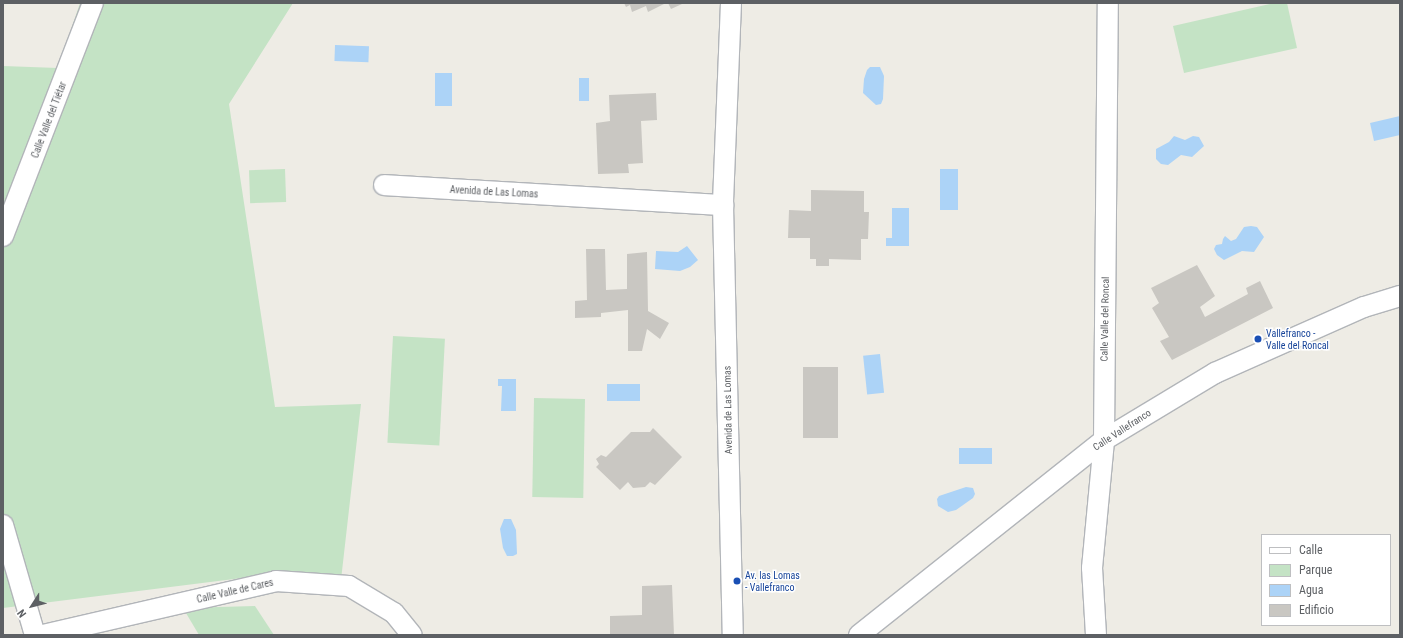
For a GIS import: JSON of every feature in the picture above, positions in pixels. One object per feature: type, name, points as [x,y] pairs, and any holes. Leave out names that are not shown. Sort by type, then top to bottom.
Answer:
[{"type":"street","name":"Calle Valle del Tiétar","points":[[3,236],[93,3]]},
{"type":"street","name":"Avenida de Las Lomas","points":[[731,3],[723,205],[733,625],[745,635]]},
{"type":"street","name":"Calle Valle del Roncal","points":[[1096,635],[1092,568],[1104,440],[1108,3]]},
{"type":"street","name":"Avenida de Las Lomas","points":[[384,186],[723,205]]},
{"type":"street","name":"Calle Vallefranco","points":[[859,635],[1104,440],[1215,373],[1364,307],[1400,296]]},
{"type":"street","points":[[3,525],[36,635]]},
{"type":"street","name":"Calle Valle de Cares","points":[[43,635],[276,582],[349,586],[394,613],[412,635]]},
{"type":"green space","points":[[80,3],[293,3],[229,104],[275,407],[361,404],[341,580],[266,575],[3,608],[3,66],[58,68]]},
{"type":"green space","points":[[1274,3],[1287,3],[1297,48],[1184,73],[1173,26]]},
{"type":"green space","points":[[285,169],[286,202],[250,203],[249,170]]},
{"type":"green space","points":[[393,336],[445,339],[439,446],[387,443]]},
{"type":"green space","points":[[534,398],[585,399],[583,498],[532,497]]},
{"type":"green space","points":[[255,606],[274,635],[199,635],[183,608]]},
{"type":"water","points":[[335,45],[369,46],[368,62],[334,61]]},
{"type":"water","points":[[870,67],[880,67],[884,76],[883,99],[881,104],[876,105],[863,93],[864,79],[867,70]]},
{"type":"water","points":[[435,73],[452,73],[452,106],[435,106]]},
{"type":"water","points":[[579,78],[589,78],[589,101],[579,101]]},
{"type":"water","points":[[1400,116],[1400,135],[1374,141],[1370,123]]},
{"type":"water","points":[[1174,136],[1185,140],[1193,136],[1199,137],[1204,146],[1192,157],[1181,155],[1168,165],[1161,164],[1156,159],[1156,149],[1169,142]]},
{"type":"water","points":[[940,169],[958,169],[958,210],[940,210]]},
{"type":"water","points":[[892,208],[909,208],[909,246],[886,246],[886,238],[892,238]]},
{"type":"water","points":[[1244,227],[1257,227],[1264,237],[1254,252],[1242,251],[1224,260],[1217,255],[1214,249],[1216,245],[1222,244],[1225,236],[1231,241],[1236,239]]},
{"type":"water","points":[[687,246],[698,260],[690,267],[680,271],[655,269],[656,251],[678,252]]},
{"type":"water","points":[[880,354],[884,393],[867,395],[863,356]]},
{"type":"water","points":[[498,379],[516,379],[516,411],[501,411],[502,386],[498,386]]},
{"type":"water","points":[[607,384],[640,384],[640,401],[607,401]]},
{"type":"water","points":[[959,448],[992,448],[992,464],[959,464]]},
{"type":"water","points":[[966,487],[973,488],[975,494],[973,498],[956,510],[948,512],[938,506],[937,499],[939,496]]},
{"type":"water","points":[[504,519],[511,519],[516,530],[517,554],[513,556],[507,556],[503,548],[500,529]]},
{"type":"building","points":[[624,3],[666,3],[648,12],[646,6],[632,12],[630,5],[626,7]]},
{"type":"building","points":[[668,3],[681,3],[682,4],[671,9]]},
{"type":"building","points":[[656,93],[657,120],[641,121],[643,163],[628,164],[629,173],[598,174],[596,123],[610,121],[609,95]]},
{"type":"building","points":[[811,190],[864,191],[864,212],[869,212],[868,239],[861,239],[861,260],[829,259],[829,266],[816,266],[816,259],[810,259],[810,238],[788,238],[789,210],[811,211]]},
{"type":"building","points":[[586,249],[605,249],[606,290],[627,289],[627,254],[647,252],[648,311],[669,323],[660,339],[647,329],[642,351],[628,351],[628,310],[601,313],[601,317],[575,318],[575,301],[587,300]]},
{"type":"building","points":[[1197,265],[1215,296],[1200,307],[1205,317],[1248,294],[1246,288],[1260,281],[1273,308],[1172,360],[1160,341],[1169,337],[1152,308],[1159,303],[1151,288]]},
{"type":"building","points":[[803,367],[838,367],[838,438],[803,438]]},
{"type":"building","points":[[653,428],[682,457],[655,485],[650,482],[645,487],[633,488],[628,482],[620,490],[596,467],[599,464],[596,459],[601,455],[606,457],[631,432],[650,432]]},
{"type":"building","points":[[672,585],[674,635],[610,635],[610,616],[642,615],[642,586]]},
{"type":"place","name":"Vallefranco - Valle del Roncal","points":[[1258,339]]},
{"type":"place","name":"Av. las Lomas - Vallefranco","points":[[737,581]]}]
